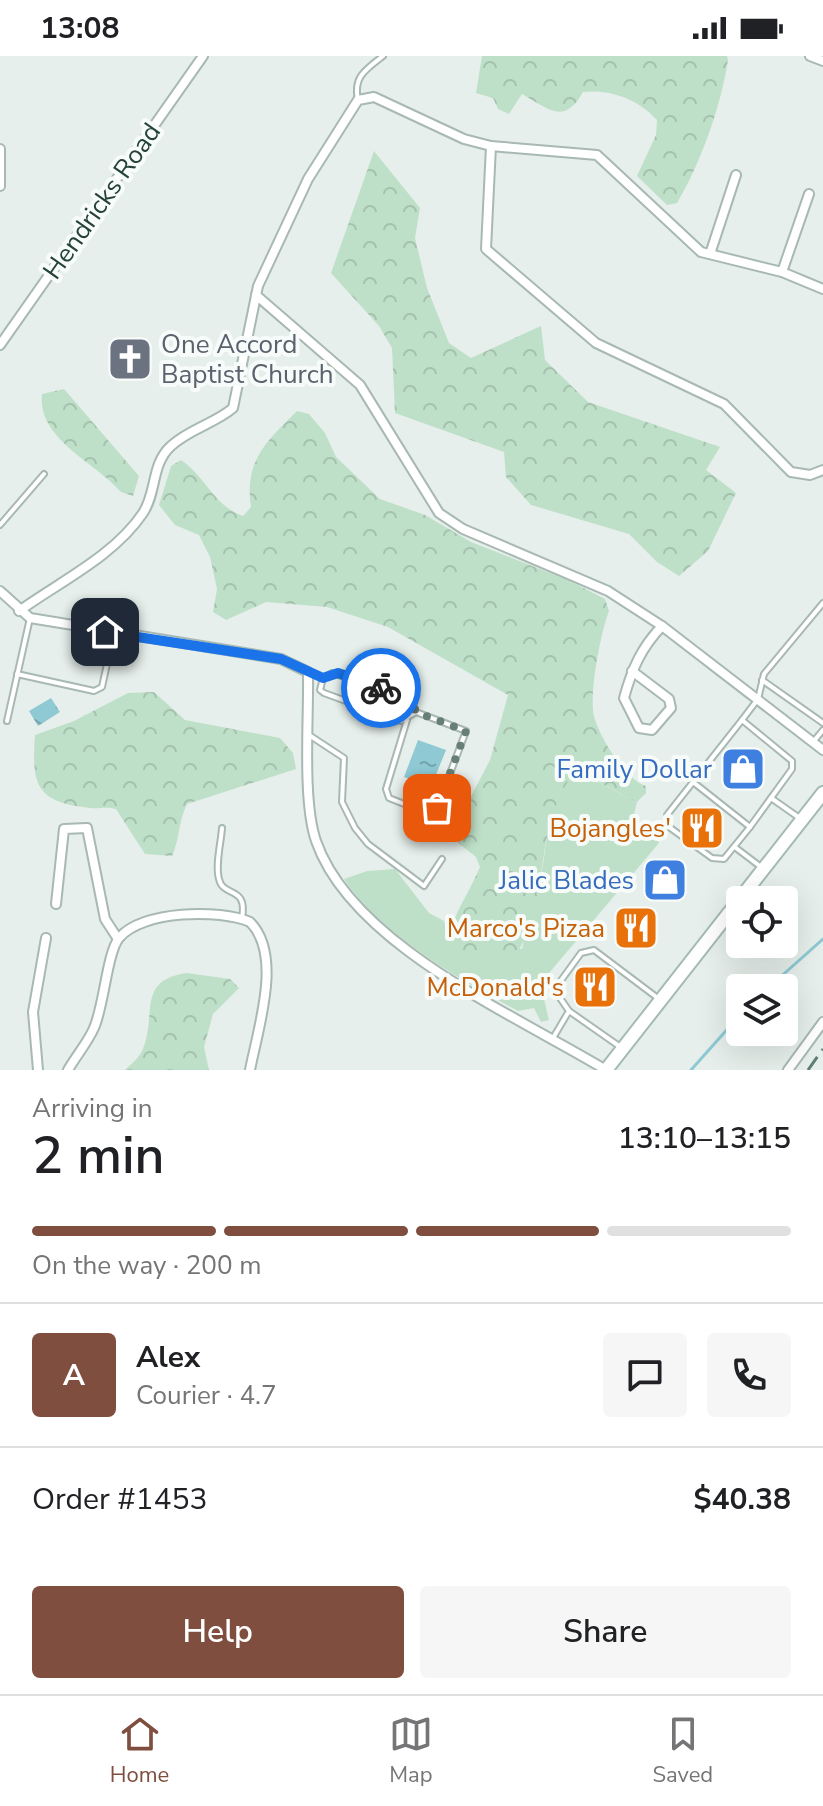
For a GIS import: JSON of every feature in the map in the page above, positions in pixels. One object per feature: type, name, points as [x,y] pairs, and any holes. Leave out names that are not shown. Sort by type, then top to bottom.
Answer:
[{"type":"main road","points":[[606,1070],[823,793]]},
{"type":"street","name":"Hendricks Road","points":[[0,345],[203,56]]},
{"type":"street","points":[[810,56],[823,61]]},
{"type":"street","points":[[19,611],[123,538],[145,511],[157,466],[169,447],[220,419],[233,408],[256,295],[308,179],[358,100],[374,97],[464,139],[491,146],[597,155],[642,194],[689,244],[710,254],[782,272],[823,289]]},
{"type":"street","points":[[491,146],[486,249],[596,343],[724,404],[791,472],[810,475],[823,470]]},
{"type":"street","points":[[0,149],[0,186]]},
{"type":"street","points":[[710,254],[736,175]]},
{"type":"street","points":[[782,272],[809,194]]},
{"type":"street","points":[[256,295],[360,385],[439,513],[463,529],[579,575],[662,626],[823,750]]},
{"type":"street","points":[[0,591],[30,618],[281,659],[308,672],[310,801],[316,841],[341,891],[390,938],[424,963],[606,1070]]},
{"type":"street","points":[[632,671],[669,699],[671,708],[652,730],[639,728],[624,698],[632,671],[642,647],[662,626]]},
{"type":"street","points":[[56,904],[64,829],[87,828],[105,919],[118,939]]},
{"type":"street","points":[[68,1070],[94,1028],[118,939],[135,925],[184,915],[242,918],[259,931],[267,952],[262,1008],[250,1070]]},
{"type":"street","points":[[38,1070],[33,1012],[46,938]]},
{"type":"street","points":[[788,1070],[823,1022]]},
{"type":"lane","points":[[358,100],[355,85],[359,76],[383,56]]},
{"type":"lane","points":[[0,525],[44,474]]},
{"type":"lane","points":[[742,720],[792,761],[792,769],[735,848],[719,861],[669,827],[667,815],[758,699],[764,674],[823,603]]},
{"type":"lane","points":[[7,721],[30,618]]},
{"type":"lane","points":[[17,674],[94,691],[102,687],[110,650]]},
{"type":"lane","points":[[308,672],[323,678]]},
{"type":"lane","points":[[407,720],[324,693],[320,690],[323,678],[328,674],[343,674],[411,699],[416,712],[466,731],[437,808],[427,813],[389,798],[386,789],[407,720],[416,712]]},
{"type":"lane","points":[[762,680],[823,723]]},
{"type":"lane","points":[[813,742],[823,730]]},
{"type":"lane","points":[[309,735],[344,758],[342,802],[368,844],[424,886],[442,859]]},
{"type":"lane","points":[[693,782],[750,827]]},
{"type":"lane","points":[[771,798],[801,820]]},
{"type":"lane","points":[[222,828],[218,878],[223,886],[240,896],[244,908],[242,918]]},
{"type":"lane","points":[[735,848],[763,868]]},
{"type":"lane","points":[[623,1048],[569,1011],[558,995],[557,986],[581,953],[594,950],[661,1000]]},
{"type":"lane","points":[[553,1038],[569,1011]]},
{"type":"green space","points":[[482,56],[727,56],[728,60],[702,152],[677,203],[667,205],[637,176],[656,135],[657,120],[641,106],[623,97],[593,91],[583,92],[569,109],[562,112],[548,109],[522,94],[509,114],[498,109],[493,98],[476,93]]},
{"type":"green space","points":[[374,151],[420,208],[415,238],[427,288],[449,343],[471,358],[541,326],[545,360],[588,402],[720,447],[706,470],[736,493],[708,551],[679,576],[657,562],[629,534],[531,505],[506,477],[504,452],[395,413],[392,348],[379,326],[331,273]]},
{"type":"green space","points":[[64,389],[139,476],[133,496],[121,492],[70,449],[49,424],[43,410],[42,394]]},
{"type":"green space","points":[[297,411],[309,414],[325,433],[336,457],[380,499],[425,515],[471,542],[568,580],[605,599],[609,611],[597,661],[593,711],[599,730],[613,754],[630,775],[646,786],[646,793],[637,802],[597,781],[572,776],[559,797],[551,821],[532,921],[523,943],[510,962],[463,952],[453,943],[451,933],[454,920],[480,867],[476,857],[458,843],[456,825],[490,760],[508,695],[388,627],[327,607],[266,602],[226,620],[213,612],[217,589],[210,557],[199,535],[175,525],[159,505],[171,466],[181,460],[224,505],[243,516],[251,507],[251,476],[260,453]]},
{"type":"green space","points":[[154,692],[185,720],[280,738],[293,753],[296,769],[187,804],[172,856],[145,854],[116,809],[73,805],[49,796],[37,780],[35,768],[35,735],[74,721],[128,693]]},
{"type":"green space","points":[[572,775],[597,782],[637,802],[633,819],[656,836],[659,843],[544,979],[542,991],[549,1020],[541,1022],[534,1008],[518,1011],[423,954],[379,919],[344,879],[367,871],[395,869],[429,913],[444,921],[450,940],[522,949],[539,885],[553,811]]},
{"type":"green space","points":[[187,973],[230,979],[239,988],[213,1014],[204,1047],[209,1070],[125,1070],[142,1051],[154,992],[160,983]]},
{"type":"water","points":[[51,698],[60,712],[38,726],[29,711]]},
{"type":"water","points":[[418,740],[446,750],[431,787],[404,777]]},
{"type":"waterway","points":[[784,974],[823,939]]},
{"type":"waterway","points":[[691,1070],[726,1031]]},
{"type":"railway","points":[[808,1070],[823,1049]]},
{"type":"way so far","points":[[381,688],[411,699],[415,702],[416,712],[466,731],[437,808]]},
{"type":"place","name":"One Accord Baptist Church","points":[[130,359]]},
{"type":"place","name":"Family Dollar","points":[[743,769]]},
{"type":"place","name":"Bojangles'","points":[[702,828]]},
{"type":"place","name":"Jalic Blades","points":[[665,880]]},
{"type":"place","name":"Marco's Pizaa","points":[[636,928]]},
{"type":"place","name":"McDonald's","points":[[595,987]]},
{"type":"route","points":[[105,632],[281,659],[323,678],[338,673],[381,688]]}]
